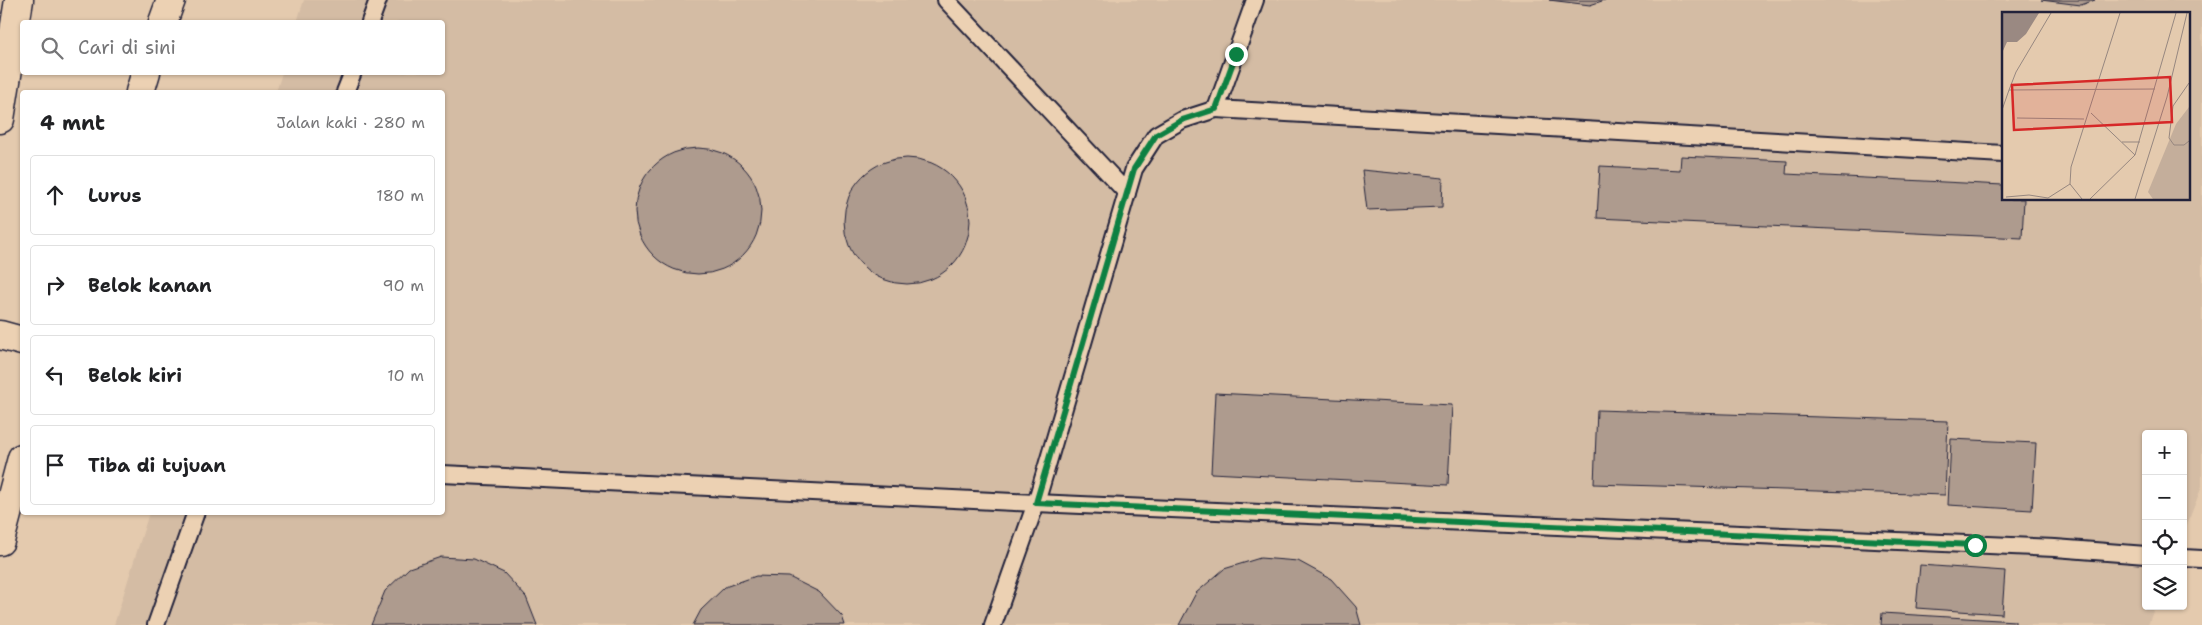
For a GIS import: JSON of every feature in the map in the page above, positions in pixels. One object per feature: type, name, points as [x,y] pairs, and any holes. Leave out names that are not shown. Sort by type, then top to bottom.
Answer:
[{"type":"street","points":[[0,119],[19,0]]},
{"type":"street","points":[[165,20],[171,0]]},
{"type":"street","points":[[141,90],[145,75]]},
{"type":"street","points":[[0,335],[20,340]]},
{"type":"street","points":[[0,541],[20,466]]},
{"type":"lane","points":[[371,20],[378,0]]},
{"type":"lane","points":[[946,0],[1127,193]]},
{"type":"lane","points":[[1216,109],[1255,0]]},
{"type":"lane","points":[[347,90],[352,75]]},
{"type":"lane","points":[[992,625],[1036,503],[1134,169],[1156,135],[1182,120],[1216,109],[2002,154]]},
{"type":"lane","points":[[445,474],[1036,503],[2045,548],[2142,555]]},
{"type":"lane","points":[[156,625],[195,515]]},
{"type":"lane","points":[[2187,558],[2202,559]]},
{"type":"shaded area","points":[[304,0],[2202,0],[2202,486],[2187,525],[2187,430],[2142,430],[2142,610],[2154,610],[2148,625],[114,625],[148,515],[445,515],[445,90],[277,90],[281,75],[445,75],[445,20],[298,20]]},
{"type":"building","points":[[1549,0],[1605,0],[1590,5]]},
{"type":"building","points":[[2041,0],[2095,0],[2081,5]]},
{"type":"building","points":[[698,148],[722,153],[742,167],[756,187],[761,211],[756,235],[742,255],[722,269],[698,274],[674,269],[654,255],[640,235],[635,211],[640,187],[654,167],[674,153]]},
{"type":"building","points":[[1681,156],[1787,161],[1786,174],[2002,185],[2002,200],[2024,200],[2022,238],[1597,218],[1600,166],[1680,170]]},
{"type":"building","points":[[907,158],[931,163],[951,177],[965,197],[970,221],[965,245],[951,265],[931,279],[907,284],[883,279],[863,265],[849,245],[844,221],[849,197],[863,177],[883,163]]},
{"type":"building","points":[[1362,170],[1443,178],[1442,207],[1367,210]]},
{"type":"building","points":[[1215,393],[1452,405],[1448,485],[1211,473]]},
{"type":"building","points":[[1597,410],[1948,421],[1945,495],[1594,484]]},
{"type":"building","points":[[1951,439],[2036,443],[2032,510],[1948,505]]},
{"type":"building","points":[[441,557],[474,559],[504,573],[526,597],[537,625],[371,625],[385,591],[409,568]]},
{"type":"building","points":[[1260,558],[1298,561],[1331,579],[1356,607],[1361,625],[1179,625],[1196,593],[1224,569]]},
{"type":"building","points":[[1920,565],[2005,571],[2002,614],[1916,608]]},
{"type":"building","points":[[756,576],[789,577],[819,592],[842,616],[845,625],[693,625],[701,610],[725,587]]},
{"type":"building","points":[[1882,613],[2015,621],[2015,625],[1881,625]]},
{"type":"route","points":[[1236,54],[1216,109],[1182,120],[1156,135],[1134,169],[1036,503],[1975,545]]}]
